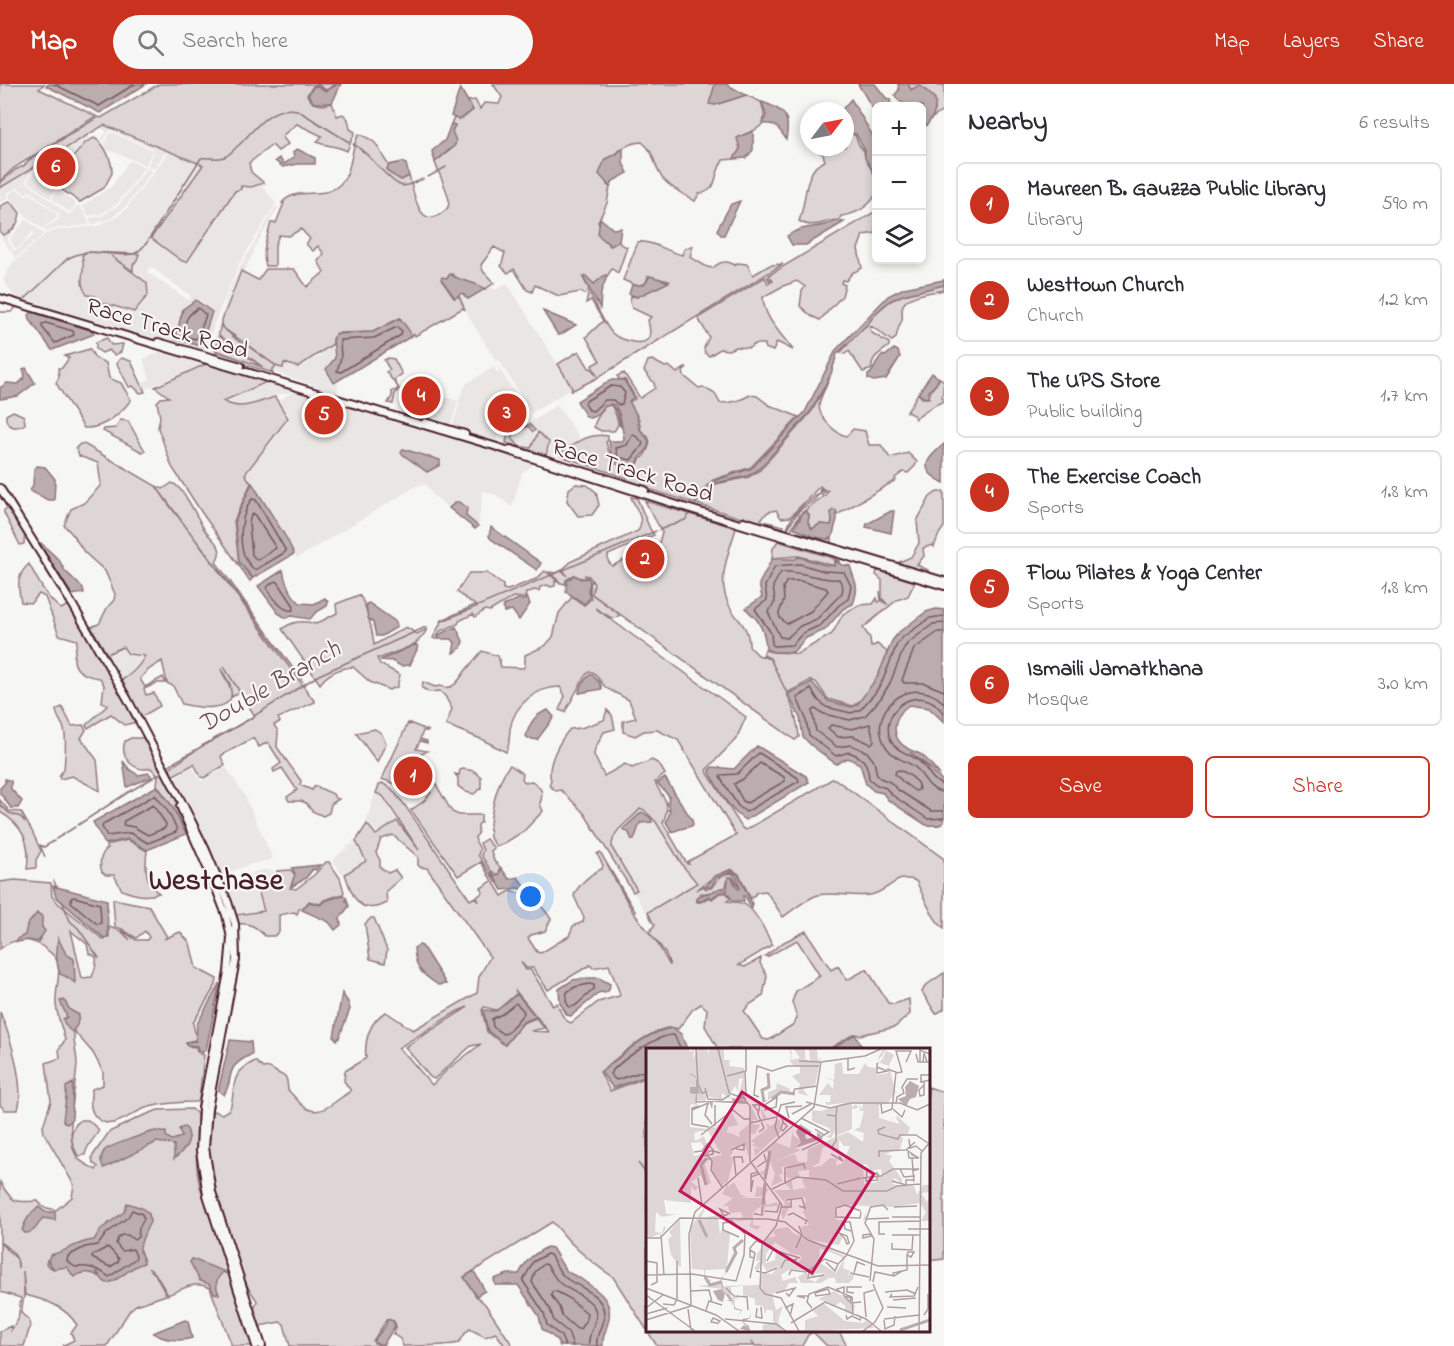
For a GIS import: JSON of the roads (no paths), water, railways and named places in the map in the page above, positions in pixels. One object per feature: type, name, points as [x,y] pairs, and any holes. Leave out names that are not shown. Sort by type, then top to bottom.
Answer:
[{"type":"main road","name":"Race Track Road","points":[[0,296],[549,462],[944,586]]},
{"type":"main road","name":"Race Track Road","points":[[306,388],[532,460],[535,458],[549,462]]},
{"type":"main road","points":[[0,488],[35,541],[127,698],[170,780],[231,909],[237,943],[235,969],[206,1119],[205,1147],[215,1202],[262,1346]]},
{"type":"main road","name":"Race Track Road","points":[[709,513],[944,581]]},
{"type":"main road","points":[[191,825],[226,915],[231,947],[202,1108],[200,1159],[207,1195],[256,1346]]},
{"type":"water","points":[[49,84],[146,84],[100,113],[46,86]]},
{"type":"water","points":[[341,84],[332,103],[314,103],[308,95],[313,87],[318,86],[326,91]]},
{"type":"water","points":[[715,84],[726,84],[746,95],[715,105],[709,104]]},
{"type":"water","points":[[858,84],[875,84],[886,98],[890,99],[890,102],[872,102],[872,107]]},
{"type":"water","points":[[898,84],[908,84],[911,90],[918,86],[922,87],[935,99],[933,116],[926,125],[926,102],[900,102],[895,95],[899,90]]},
{"type":"water","points":[[460,88],[473,110],[459,120],[451,116]]},
{"type":"water","points":[[762,102],[775,107],[784,114],[787,124],[786,139],[774,125],[763,124],[766,115]]},
{"type":"water","points":[[854,104],[872,134],[872,169],[865,158],[865,150],[854,134]]},
{"type":"water","points":[[451,124],[455,125],[452,131],[456,141],[455,145],[435,162],[432,151],[445,140]]},
{"type":"water","points":[[753,131],[753,150],[746,158],[734,159],[740,149],[737,138]]},
{"type":"water","points":[[623,148],[623,163],[628,173],[613,181],[610,187],[599,174],[605,159],[615,155]]},
{"type":"water","points":[[297,149],[315,158],[315,164],[283,167],[275,161],[279,158],[284,164],[294,157],[293,152]]},
{"type":"water","points":[[402,162],[406,164],[409,176],[401,180],[389,173],[387,169],[389,165]]},
{"type":"water","points":[[740,201],[724,235],[721,235],[717,230],[731,204]]},
{"type":"water","points":[[600,218],[613,229],[621,228],[619,241],[611,246],[598,235]]},
{"type":"water","points":[[835,221],[844,222],[806,245],[792,245],[787,236],[799,230]]},
{"type":"water","points":[[450,274],[485,289],[468,299],[462,293],[455,298],[441,279],[442,277],[447,278]]},
{"type":"water","points":[[605,275],[607,276],[601,292],[600,308],[583,277],[586,276],[594,284]]},
{"type":"water","points":[[650,276],[669,282],[637,297],[629,294],[632,285],[644,285]]},
{"type":"water","points":[[944,280],[944,285],[903,295],[890,301],[877,312],[837,354],[831,374],[811,411],[759,469],[748,476],[716,483],[697,499],[714,481],[752,468],[805,412],[836,350],[888,296],[904,288]]},
{"type":"water","points":[[196,300],[212,312],[201,346],[175,339],[183,309]]},
{"type":"water","points":[[543,311],[576,325],[558,335]]},
{"type":"water","points":[[32,312],[93,331],[94,334],[52,350],[30,320],[29,315]]},
{"type":"water","points":[[400,318],[410,332],[410,337],[334,383],[326,369],[335,358],[333,340],[335,334],[373,332]]},
{"type":"water","points":[[894,349],[898,351],[900,357],[886,379],[874,381],[868,379],[868,375],[880,357]]},
{"type":"water","points":[[26,368],[35,383],[18,396],[0,399],[0,388],[7,383],[18,384],[24,378],[23,369]]},
{"type":"water","points":[[932,373],[939,378],[929,391],[928,397],[925,398],[919,392]]},
{"type":"water","points":[[611,380],[624,380],[634,397],[629,401],[637,416],[639,428],[649,441],[647,450],[640,457],[635,469],[612,460],[609,441],[623,441],[624,438],[620,416],[615,405],[609,404],[611,405],[605,406],[596,416],[589,418],[577,401]]},
{"type":"water","points":[[611,405],[615,408],[621,427],[615,411]]},
{"type":"water","points":[[944,444],[944,483],[930,473],[927,464],[933,454]]},
{"type":"water","points":[[403,449],[440,460],[440,465],[427,472],[401,453]]},
{"type":"water","points":[[37,466],[45,467],[55,479],[54,500],[48,500],[30,491],[33,485],[34,469]]},
{"type":"water","points":[[252,483],[294,554],[253,578],[239,562],[235,521]]},
{"type":"water","points":[[456,502],[467,508],[466,516],[478,526],[475,529],[449,508]]},
{"type":"water","points":[[833,510],[836,511],[837,519],[832,538],[812,536],[794,527],[806,511],[809,515],[808,523],[812,529],[820,524],[831,525]]},
{"type":"water","points":[[894,511],[891,533],[866,527],[867,524]]},
{"type":"water","points":[[491,527],[541,563],[537,570],[491,539],[489,536]]},
{"type":"water","points":[[41,543],[59,560],[65,571],[83,588],[84,593],[72,595],[40,545]]},
{"type":"water","points":[[799,557],[825,565],[835,566],[835,561],[850,566],[856,584],[855,597],[853,604],[843,609],[825,630],[806,638],[793,652],[773,652],[766,649],[761,627],[746,608],[762,597],[759,584],[772,559]]},
{"type":"water","points":[[283,570],[288,588],[300,603],[314,604],[325,598],[328,602],[327,606],[310,619],[291,616],[286,618],[278,613],[258,586]]},
{"type":"water","points":[[574,575],[581,579],[588,578],[590,582],[588,591],[590,597],[585,604],[566,592],[567,581]]},
{"type":"water","points":[[527,597],[530,604],[519,620],[512,610],[504,612],[503,606]]},
{"type":"water","points":[[369,603],[396,622],[397,627],[382,636],[376,636],[373,622],[368,618],[366,604]]},
{"type":"water","points":[[936,609],[944,610],[944,722],[929,708],[909,705],[900,714],[895,726],[897,738],[901,743],[922,755],[940,775],[910,752],[944,782],[944,822],[940,825],[926,825],[888,800],[883,793],[874,791],[866,784],[860,764],[848,758],[836,764],[811,745],[803,737],[800,718],[788,694],[812,682],[828,701],[852,707],[857,705],[878,676],[892,641],[899,632],[926,612]]},
{"type":"water","points":[[456,627],[463,641],[461,648],[453,653],[455,643],[452,639],[438,639],[440,634]]},
{"type":"water","points":[[416,644],[418,647],[410,665],[401,666],[392,661],[381,660]]},
{"type":"water","points":[[591,674],[600,683],[602,689],[579,693],[583,683]]},
{"type":"water","points":[[548,710],[554,717],[537,740],[528,738],[526,736],[533,720]]},
{"type":"water","points":[[757,746],[806,776],[809,782],[746,820],[730,806],[709,770],[712,767],[734,769]]},
{"type":"water","points":[[123,761],[138,775],[149,773],[152,777],[127,787]]},
{"type":"water","points":[[665,778],[693,825],[672,832],[666,822],[670,812],[668,810],[670,809],[669,796],[657,783]]},
{"type":"water","points":[[5,779],[11,781],[11,789],[22,801],[18,808],[11,808],[0,793]]},
{"type":"water","points":[[157,786],[172,806],[186,834],[147,850],[128,839],[105,844],[93,822]]},
{"type":"water","points":[[642,812],[651,818],[652,822],[640,823],[634,840],[632,840],[629,833],[623,829]]},
{"type":"water","points":[[320,865],[316,870],[313,869],[306,878],[291,887],[295,874],[292,868]]},
{"type":"water","points":[[501,868],[509,879],[518,877],[529,894],[519,888],[502,890],[491,872],[496,876],[499,875]]},
{"type":"water","points":[[731,870],[738,874],[752,904],[752,909],[745,896],[743,896],[744,901],[733,901],[727,892],[720,892],[698,902],[697,898],[702,895],[720,888],[727,890],[728,877],[731,877],[738,889],[740,888],[736,875],[731,872],[716,878],[711,887],[705,887],[715,876]]},
{"type":"water","points":[[53,886],[107,900],[108,936],[103,937],[56,897]]},
{"type":"water","points":[[343,895],[349,906],[340,918],[341,925],[335,930],[329,922],[302,910],[309,902],[320,905]]},
{"type":"water","points":[[37,913],[42,916],[42,927],[45,931],[38,942],[28,940],[17,942],[17,939],[25,935],[27,925]]},
{"type":"water","points":[[58,938],[66,954],[74,959],[75,983],[60,974],[58,969]]},
{"type":"water","points":[[422,946],[446,984],[438,985],[420,970],[414,948]]},
{"type":"water","points":[[599,978],[610,984],[609,990],[605,993],[600,992],[571,1016],[567,1015],[560,1003],[559,989],[573,980]]},
{"type":"water","points":[[220,983],[206,1050],[198,1051],[197,1046],[187,1045],[186,1042],[196,1041],[197,1024]]},
{"type":"water","points":[[342,993],[350,1009],[337,1040],[334,1037]]},
{"type":"water","points":[[517,994],[536,1017],[523,1022],[505,1045],[488,1031],[483,1010],[496,1011]]},
{"type":"water","points":[[64,1000],[70,1010],[79,1015],[77,1025],[72,1032],[63,1021],[67,1017],[60,1001]]},
{"type":"water","points":[[673,1028],[681,1034],[687,1048],[646,1048],[646,1076],[613,1088],[601,1072],[644,1039]]},
{"type":"water","points":[[855,1034],[862,1048],[832,1048]]},
{"type":"water","points":[[230,1040],[251,1042],[252,1054],[233,1068],[224,1095],[219,1091],[219,1087]]},
{"type":"water","points":[[73,1083],[72,1117],[67,1124],[63,1121],[66,1087]]},
{"type":"water","points":[[184,1127],[189,1134],[188,1142],[174,1159],[174,1145],[157,1142],[104,1168],[101,1162],[103,1152],[108,1148],[156,1131],[166,1132],[166,1136],[172,1140],[182,1137],[179,1129]]},
{"type":"water","points":[[127,1203],[142,1208],[149,1214],[150,1222],[140,1249],[144,1263],[134,1267],[118,1279],[108,1283],[96,1271],[99,1277],[86,1273],[74,1277],[67,1267],[54,1269],[48,1261],[50,1255],[94,1240],[101,1229],[124,1212]]},
{"type":"water","points":[[39,1207],[45,1212],[55,1212],[55,1220],[43,1218],[34,1230],[25,1233],[22,1230],[25,1223]]},
{"type":"water","points":[[547,1247],[552,1248],[568,1272],[594,1288],[608,1304],[610,1314],[603,1346],[560,1346],[556,1339],[542,1329],[539,1316],[518,1285],[495,1285],[494,1279],[508,1274],[519,1274],[530,1258]]},
{"type":"water","points":[[192,1259],[228,1273],[229,1275],[223,1272],[217,1280],[219,1294],[214,1293],[209,1284],[200,1281],[190,1262]]},
{"type":"water","points":[[474,1271],[485,1291],[476,1296],[464,1277]]},
{"type":"water","points":[[387,1319],[393,1321],[395,1326],[383,1345],[374,1343],[386,1325]]},
{"type":"water","points":[[185,1320],[188,1321],[192,1338],[172,1340],[153,1333]]},
{"type":"waterway","points":[[149,239],[201,158],[218,158],[228,155],[271,114],[287,109],[297,110],[349,142]]},
{"type":"waterway","points":[[353,144],[400,185],[409,185],[423,179]]},
{"type":"waterway","points":[[428,177],[446,167]]},
{"type":"waterway","points":[[25,299],[67,259],[92,252],[133,254],[148,241]]},
{"type":"waterway","points":[[0,312],[11,312],[18,306]]},
{"type":"waterway","name":"Double Branch","points":[[695,504],[715,484]]},
{"type":"waterway","name":"Double Branch","points":[[659,530],[685,520],[690,514]]},
{"type":"waterway","name":"Double Branch","points":[[440,622],[656,531]]},
{"type":"waterway","name":"Double Branch","points":[[167,770],[202,746],[319,675],[426,627]]},
{"type":"waterway","name":"Double Branch","points":[[78,825],[163,772]]},
{"type":"waterway","name":"Double Branch","points":[[0,805],[9,813],[21,817],[25,822]]},
{"type":"waterway","name":"Double Branch","points":[[56,839],[75,827]]},
{"type":"waterway","name":"Double Branch","points":[[40,845],[44,847],[54,841]]},
{"type":"waterway","name":"Double Branch","points":[[40,845],[45,857]]},
{"type":"waterway","name":"Double Branch","points":[[54,881],[57,888]]},
{"type":"waterway","points":[[62,901],[70,921],[78,928],[99,958]]},
{"type":"place","name":"Ismaili Jamatkhana","points":[[56,167]]},
{"type":"place","name":"The Exercise Coach","points":[[421,396]]},
{"type":"place","name":"The UPS Store","points":[[507,413]]},
{"type":"place","name":"Flow Pilates & Yoga Center","points":[[324,415]]},
{"type":"place","name":"Westtown Church","points":[[645,559]]},
{"type":"place","name":"Maureen B. Gauzza Public Library","points":[[413,776]]},
{"type":"district","name":"Westchase","points":[[216,882]]}]
